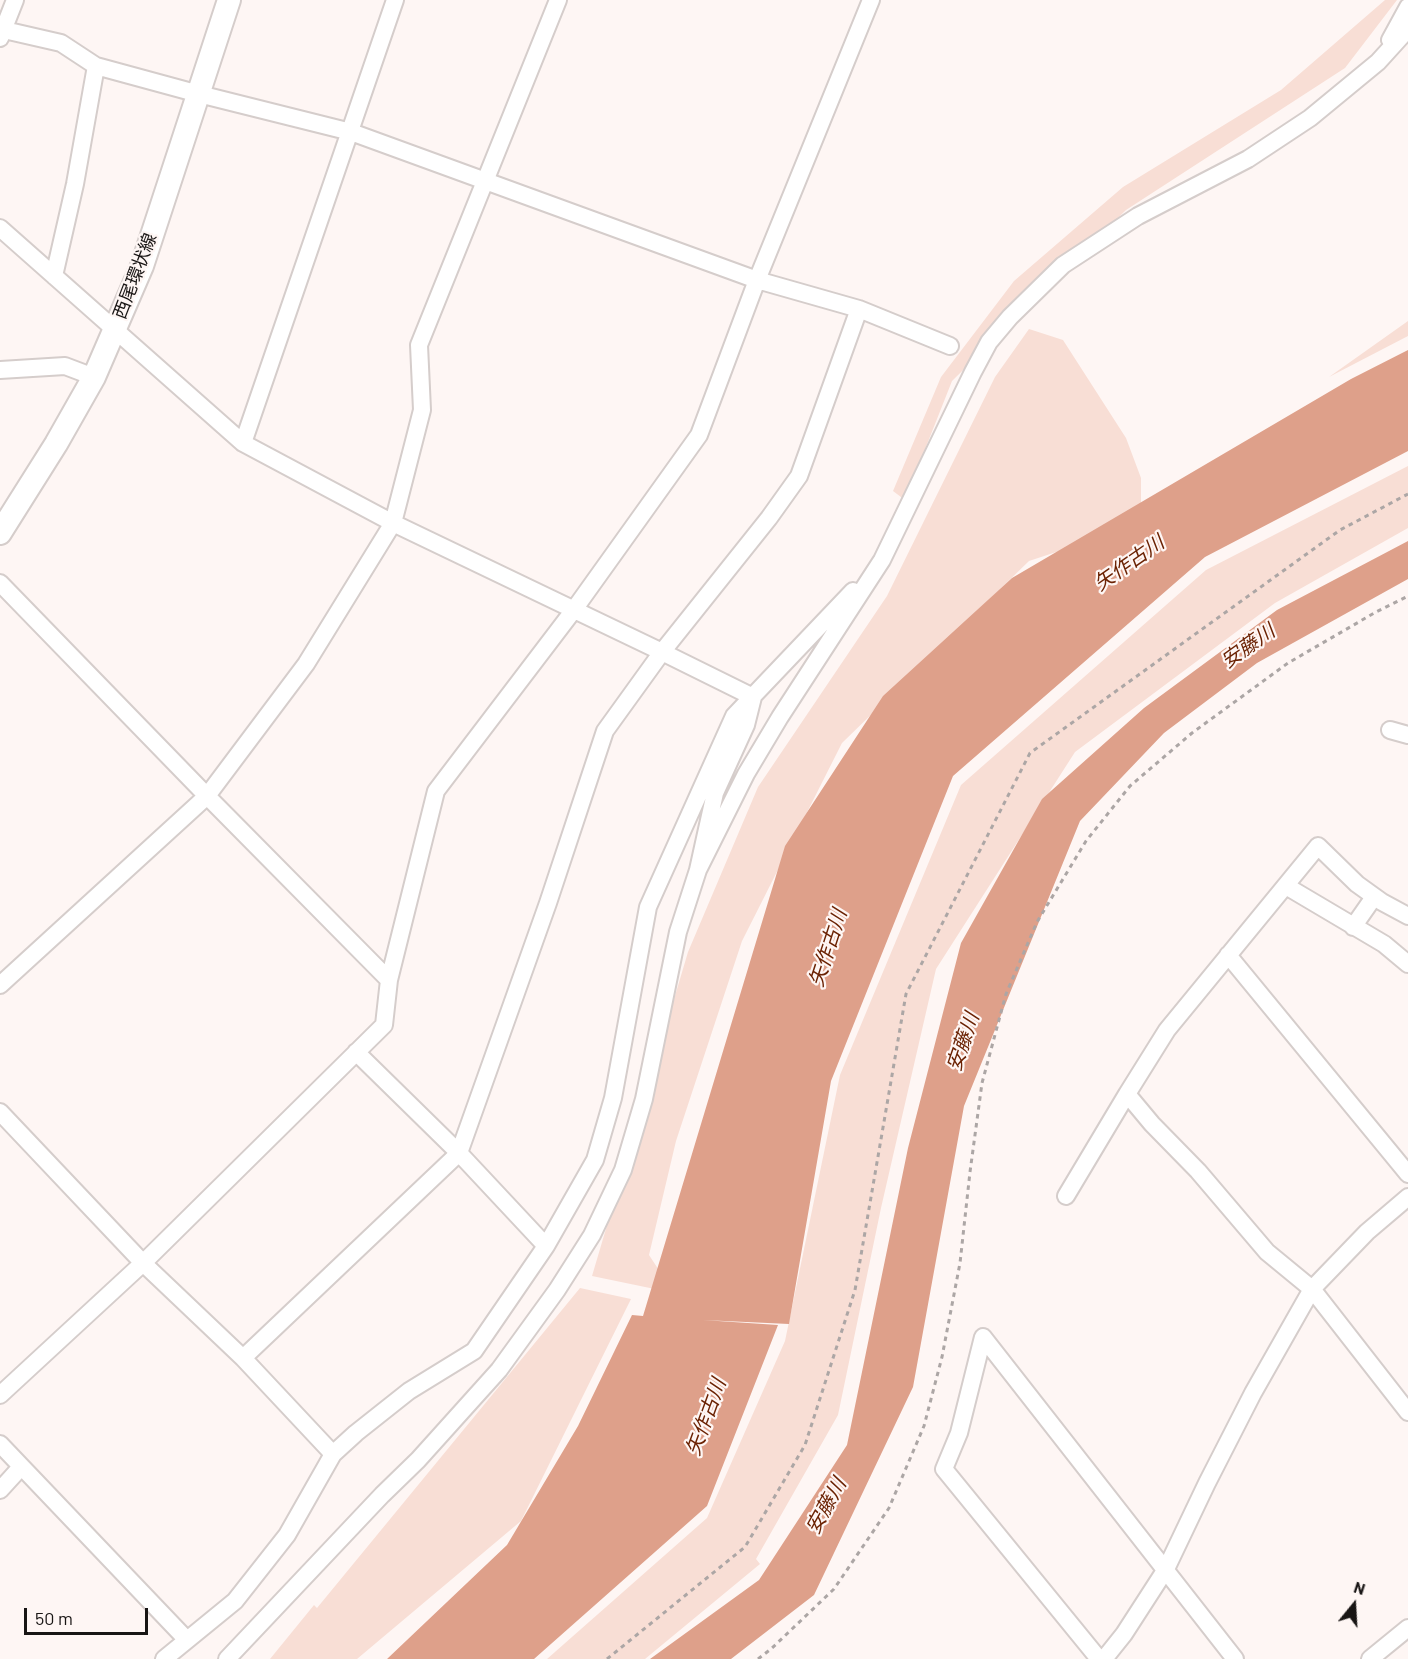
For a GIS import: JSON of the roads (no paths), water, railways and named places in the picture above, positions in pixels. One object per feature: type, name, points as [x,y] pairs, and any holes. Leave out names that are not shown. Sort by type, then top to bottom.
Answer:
[{"type":"main road","name":"西尾環状線","points":[[1,530],[56,444],[94,377],[142,266],[229,0]]},
{"type":"street","points":[[15,0],[1,33],[61,43],[96,66],[351,132],[758,280],[859,309],[950,346]]},
{"type":"street","points":[[243,443],[395,0]]},
{"type":"street","points":[[0,985],[207,796],[306,664],[393,523],[422,410],[419,345],[558,0]]},
{"type":"street","points":[[0,1395],[143,1263],[384,1025],[389,980],[436,791],[573,610],[699,435],[758,280],[872,0]]},
{"type":"street","points":[[1378,62],[1408,6]]},
{"type":"street","points":[[698,870],[751,765],[882,560],[973,372],[989,342],[1010,317],[1063,265],[1138,216],[1248,159],[1310,118],[1378,62],[1408,29]]},
{"type":"street","points":[[54,276],[75,184],[96,66]]},
{"type":"street","points":[[0,228],[243,443],[393,523],[753,697]]},
{"type":"street","points":[[243,1358],[459,1153],[548,903],[605,731],[662,652],[762,527],[799,476],[859,309]]},
{"type":"street","points":[[0,370],[65,366],[94,377]]},
{"type":"street","points":[[164,1659],[235,1601],[287,1535],[333,1454],[409,1391],[474,1351],[546,1246],[595,1160],[613,1098],[648,908],[734,717],[882,560]]},
{"type":"street","points":[[0,583],[389,980]]},
{"type":"street","points":[[227,1659],[418,1460],[499,1370],[557,1290],[592,1235],[623,1170],[644,1098],[678,932],[698,870],[715,793],[746,725],[753,697]]},
{"type":"street","points":[[1390,730],[1408,735]]},
{"type":"street","points":[[1066,1196],[1167,1030],[1318,846],[1357,884],[1374,897],[1408,916]]},
{"type":"street","points":[[1286,886],[1384,944],[1408,964]]},
{"type":"street","points":[[1353,927],[1374,897]]},
{"type":"street","points":[[1228,955],[1408,1174]]},
{"type":"street","points":[[356,1052],[459,1153],[546,1246]]},
{"type":"street","points":[[1127,1094],[1152,1124],[1198,1171],[1267,1252],[1312,1289],[1408,1412]]},
{"type":"street","points":[[0,1112],[143,1263],[243,1358],[333,1454]]},
{"type":"street","points":[[1104,1659],[1124,1634],[1166,1569],[1252,1393],[1312,1289],[1367,1232],[1408,1197]]},
{"type":"street","points":[[1099,1659],[944,1469],[959,1434],[983,1337],[1236,1659]]},
{"type":"street","points":[[0,1444],[187,1640]]},
{"type":"street","points":[[0,1490],[21,1467]]},
{"type":"street","points":[[1370,1659],[1408,1628]]},
{"type":"water","name":"矢作古川","points":[[1408,350],[1408,451],[1205,557],[953,776],[831,1081],[789,1324],[703,1320],[778,1325],[707,1506],[534,1659],[387,1659],[507,1545],[578,1426],[632,1315],[643,1316],[785,846],[883,696],[1012,578],[1351,379]]},
{"type":"water","name":"安藤川","points":[[1408,541],[1408,579],[1257,663],[1164,733],[1080,821],[964,1106],[913,1387],[814,1595],[731,1659],[650,1659],[759,1580],[847,1445],[908,1148],[961,943],[1042,799],[1144,708],[1277,610]]}]
